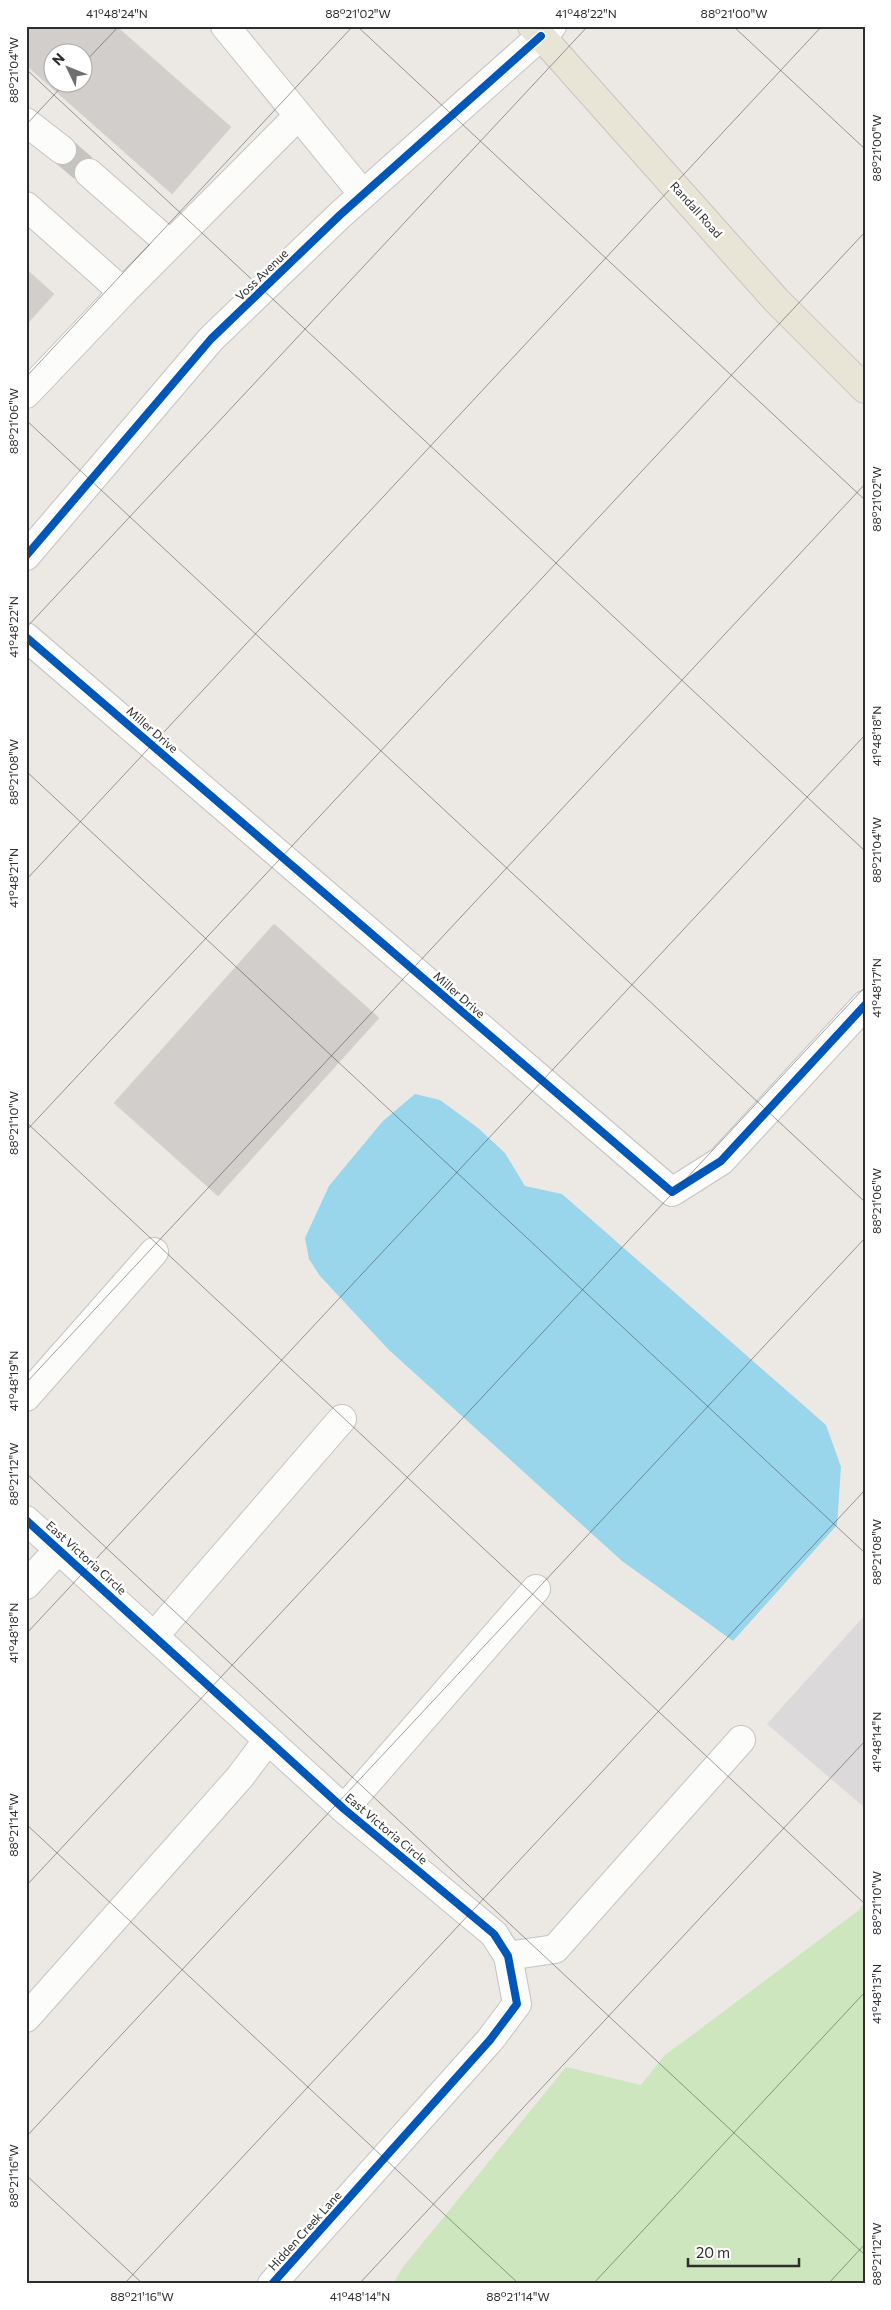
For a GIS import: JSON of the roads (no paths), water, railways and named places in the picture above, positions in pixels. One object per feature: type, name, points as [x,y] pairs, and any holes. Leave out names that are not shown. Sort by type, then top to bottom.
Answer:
[{"type":"main road","name":"Randall Road","points":[[542,30],[776,300],[865,389]]},
{"type":"street","points":[[225,26],[362,194]]},
{"type":"street","name":"Voss Avenue","points":[[26,556],[211,340],[362,194],[542,30]]},
{"type":"street","points":[[26,394],[123,292],[298,116]]},
{"type":"street","points":[[26,122],[62,150]]},
{"type":"street","points":[[89,173],[170,244]]},
{"type":"street","points":[[26,206],[123,292]]},
{"type":"street","name":"Miller Drive","points":[[26,637],[672,1192],[721,1161],[865,1005]]},
{"type":"street","points":[[26,1397],[154,1252]]},
{"type":"street","points":[[154,1635],[342,1419]]},
{"type":"street","name":"East Victoria Circle","points":[[26,1520],[154,1635],[267,1741],[344,1809],[494,1934],[508,1956],[517,2004],[490,2040],[355,2193]]},
{"type":"street","points":[[26,1585],[58,1549]]},
{"type":"street","points":[[344,1809],[536,1589]]},
{"type":"street","points":[[508,1956],[555,1949],[740,1740]]},
{"type":"street","points":[[26,2018],[240,1777],[267,1741]]},
{"type":"street","name":"Hidden Creek Lane","points":[[272,2284],[355,2193]]},
{"type":"water","points":[[415,1094],[440,1100],[478,1128],[505,1153],[525,1186],[562,1194],[826,1425],[841,1467],[837,1525],[733,1641],[622,1561],[389,1350],[320,1276],[309,1259],[305,1238],[329,1186],[383,1121]]},
{"type":"tunnel","points":[[62,150],[89,173]]}]
